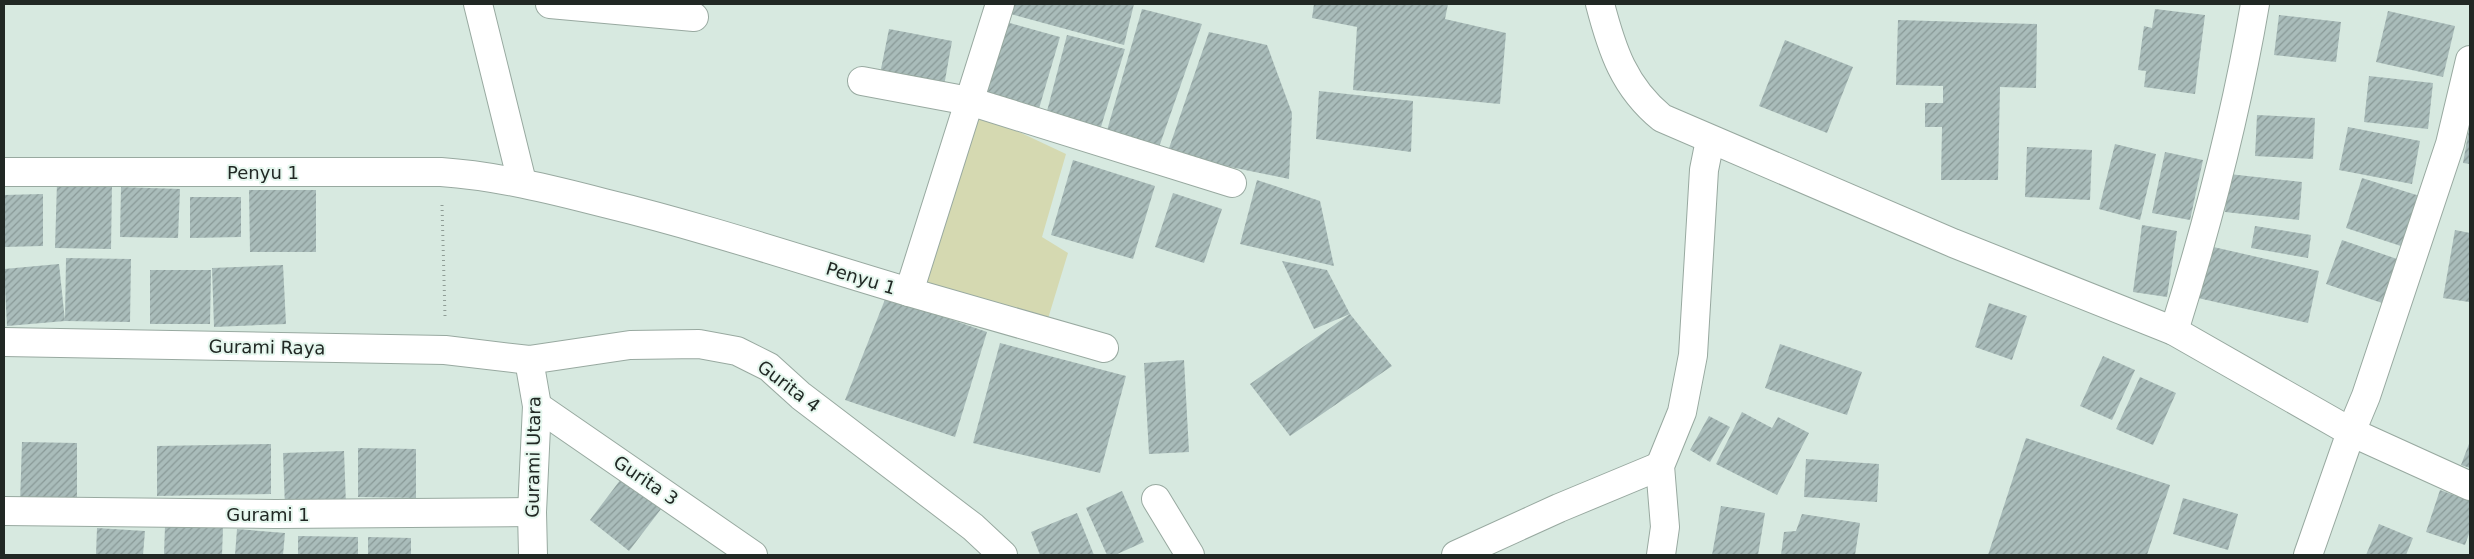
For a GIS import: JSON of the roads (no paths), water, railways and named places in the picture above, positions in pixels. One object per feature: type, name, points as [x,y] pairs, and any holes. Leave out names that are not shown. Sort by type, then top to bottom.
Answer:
[{"type":"street","points":[[478,4],[522,182]]},
{"type":"street","points":[[550,4],[694,17]]},
{"type":"street","name":"Penyu 1","points":[[4,172],[441,172],[480,175],[522,182],[675,220],[909,292],[1000,4]]},
{"type":"street","points":[[1600,4],[1617,58],[1630,86],[1645,104],[1662,118],[1953,242],[2174,331],[2351,432],[2470,486]]},
{"type":"street","points":[[2174,331],[2203,238],[2226,147],[2244,69],[2255,4]]},
{"type":"street","points":[[2308,555],[2351,432],[2366,396],[2450,144],[2470,60]]},
{"type":"street","points":[[862,81],[969,101],[1232,183]]},
{"type":"street","points":[[1661,555],[1665,527],[1660,466],[1682,412],[1693,355],[1704,170],[1710,140]]},
{"type":"street","points":[[909,292],[1104,348]]},
{"type":"street","name":"Gurami Raya","points":[[4,342],[445,350],[529,360]]},
{"type":"street","name":"Gurita 4","points":[[529,360],[630,345],[699,344],[737,351],[769,367],[801,396],[973,527],[1003,555]]},
{"type":"street","name":"Gurami Utara","points":[[529,360],[537,406],[532,512],[533,555]]},
{"type":"street","name":"Gurita 3","points":[[537,406],[754,555]]},
{"type":"street","points":[[1456,555],[1559,508],[1660,466]]},
{"type":"street","points":[[1156,499],[1190,555]]},
{"type":"street","name":"Gurami 1","points":[[4,511],[275,514],[532,512]]}]
